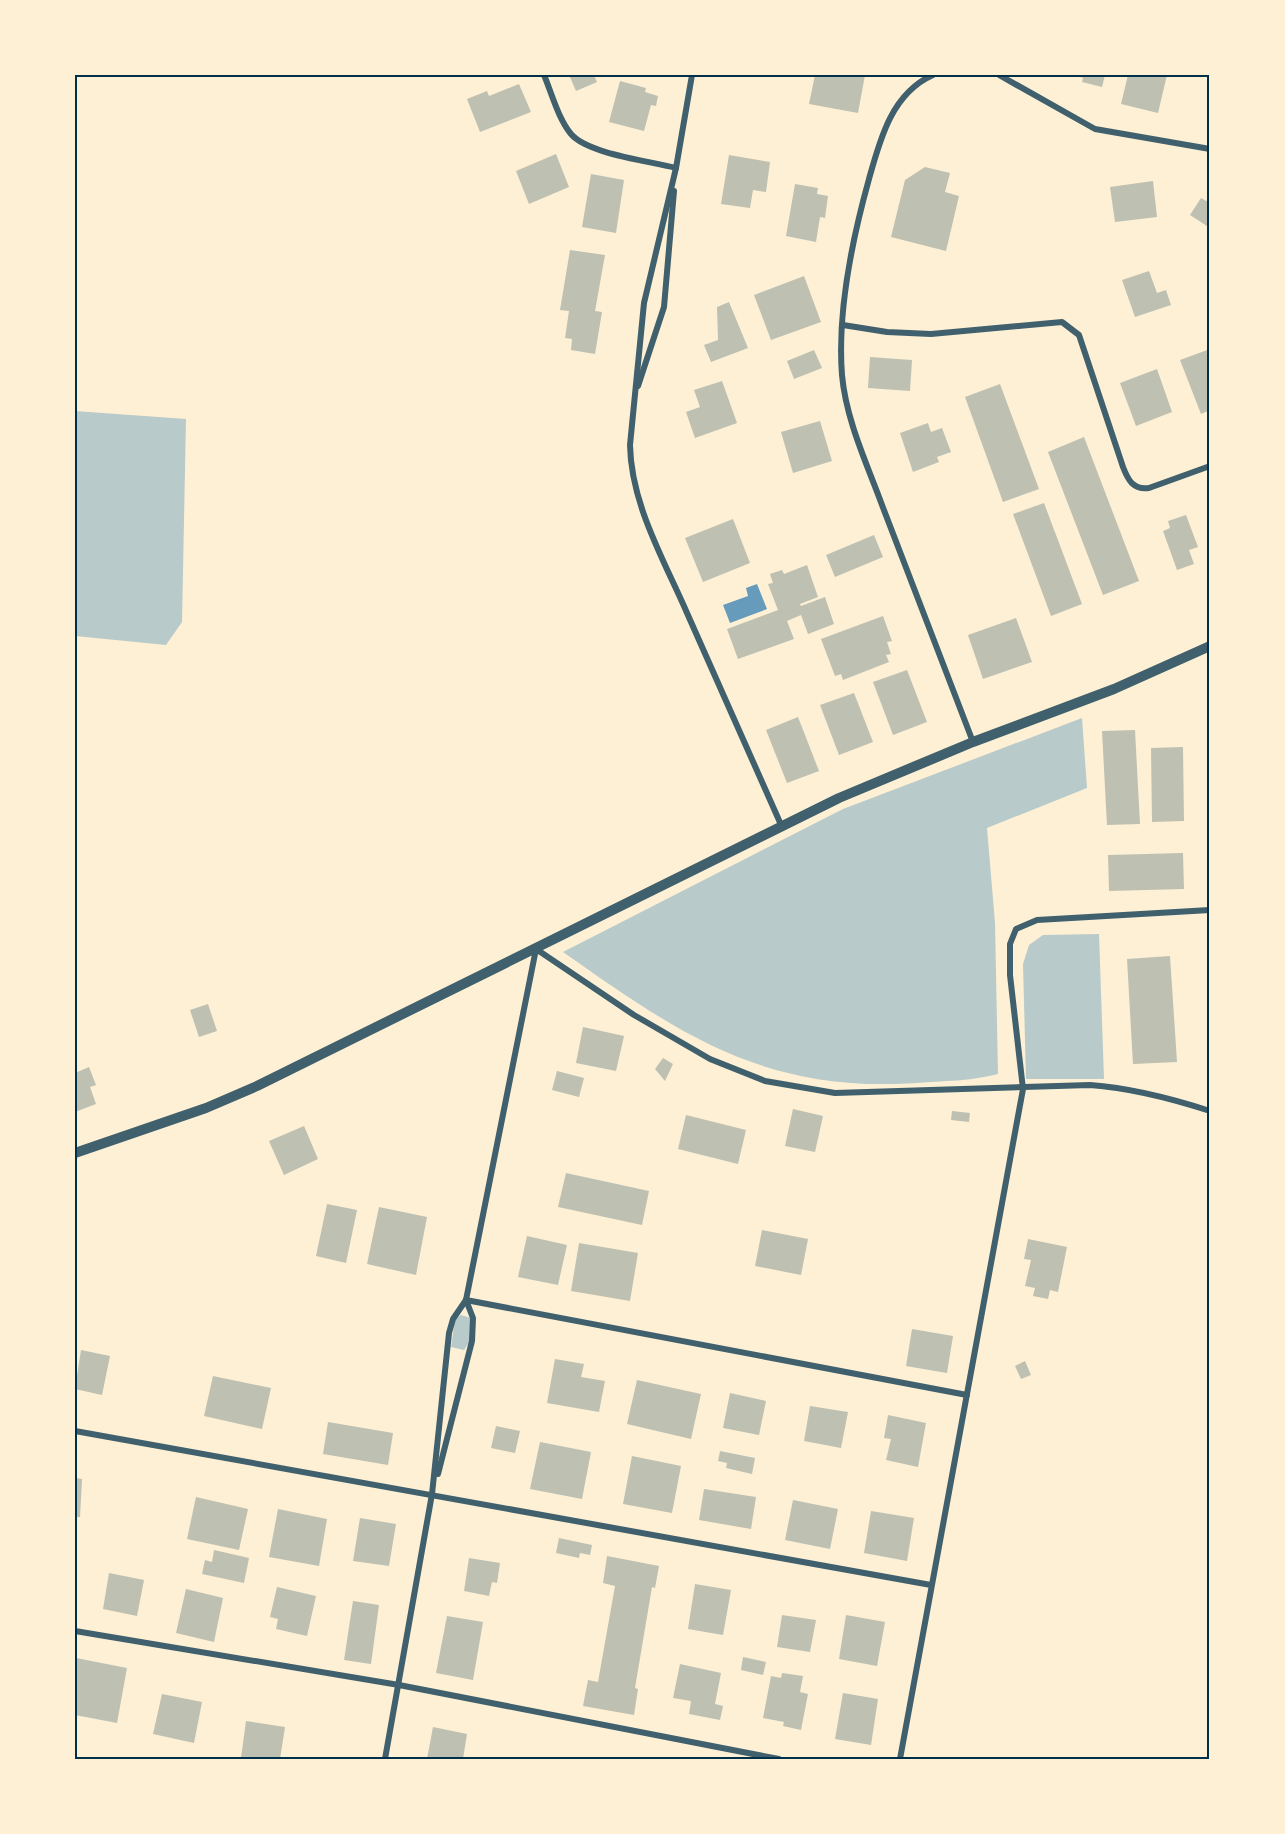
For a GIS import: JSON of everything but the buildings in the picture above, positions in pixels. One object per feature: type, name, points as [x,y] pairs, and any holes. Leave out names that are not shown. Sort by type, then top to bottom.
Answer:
[{"type":"street","points":[[544,75],[562,119],[577,139],[596,148],[676,168]]},
{"type":"street","points":[[692,75],[676,168],[644,303],[630,457],[637,495],[782,826]]},
{"type":"street","points":[[933,75],[910,89],[895,108],[885,130],[861,209],[843,325],[842,377],[848,407],[886,515],[973,742]]},
{"type":"street","points":[[999,75],[1024,87],[1067,116],[1095,129],[1210,149]]},
{"type":"street","points":[[635,395],[663,307],[676,168]]},
{"type":"street","points":[[843,325],[888,332],[931,334],[1062,322],[1079,335],[1122,467],[1132,484],[1142,489],[1149,488],[1210,466]]},
{"type":"street","points":[[75,1153],[175,1119],[257,1086],[862,787],[1114,689],[1210,646]]},
{"type":"street","points":[[900,1759],[1023,1089],[1009,963],[1010,944],[1016,929],[1023,924],[1048,919],[1210,910]]},
{"type":"street","points":[[536,950],[634,1015],[710,1059],[765,1081],[835,1093],[1115,1087],[1157,1094],[1210,1111]]},
{"type":"street","points":[[385,1759],[432,1494],[449,1333],[453,1318],[466,1300],[536,950]]},
{"type":"street","points":[[466,1300],[967,1395]]},
{"type":"street","points":[[432,1494],[472,1341],[473,1318],[466,1300]]},
{"type":"street","points":[[75,1431],[931,1585]]},
{"type":"street","points":[[75,1631],[399,1685],[779,1759]]},
{"type":"shaded area","points":[[75,411],[186,419],[182,622],[166,645],[75,636]]},
{"type":"shaded area","points":[[1082,718],[1087,788],[987,828],[995,923],[998,1074],[947,1081],[863,1084],[814,1078],[769,1068],[687,1033],[563,952],[843,809]]},
{"type":"shaded area","points":[[1099,934],[1104,1079],[1026,1079],[1023,964],[1029,945],[1043,935]]},
{"type":"shaded area","points":[[461,1315],[471,1318],[470,1341],[464,1350],[451,1347],[455,1319]]},
{"type":"water","points":[[757,584],[767,609],[730,623],[723,605],[748,596],[746,588]]}]
